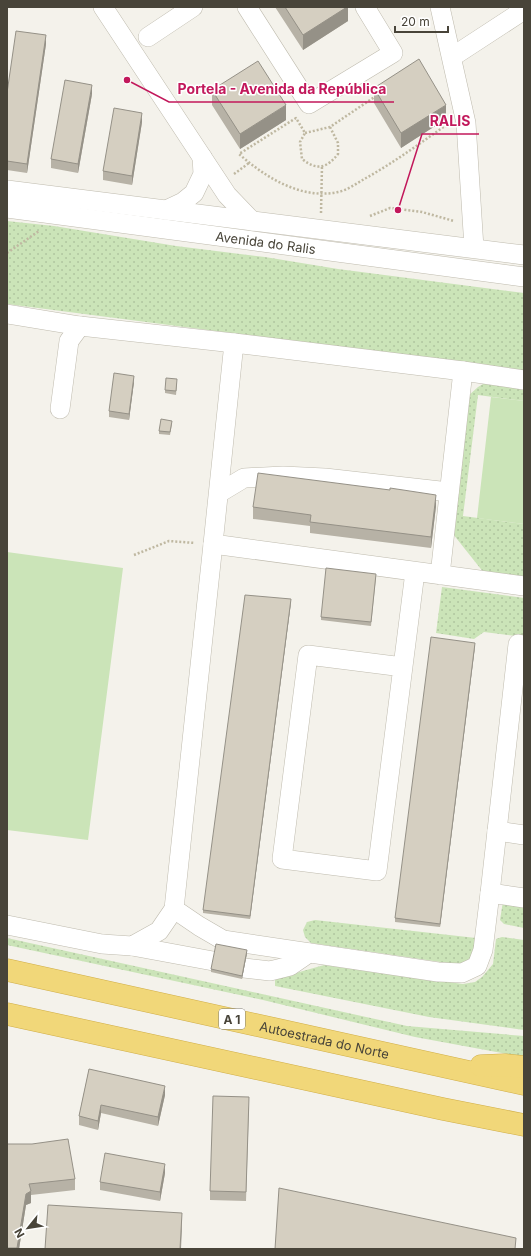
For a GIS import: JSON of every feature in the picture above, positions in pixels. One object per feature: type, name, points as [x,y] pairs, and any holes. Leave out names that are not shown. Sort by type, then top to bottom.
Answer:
[{"type":"highway","name":"Autoestrada do Norte","points":[[7,970],[524,1084]]},
{"type":"highway","points":[[7,1014],[443,1109],[524,1125]]},
{"type":"highway","points":[[456,1070],[480,1066],[505,1065],[524,1067]]},
{"type":"highway","points":[[443,1109],[524,1137]]},
{"type":"street","points":[[103,7],[227,194],[252,221]]},
{"type":"street","points":[[148,37],[193,7]]},
{"type":"street","points":[[247,7],[309,104],[393,53],[365,7]]},
{"type":"street","points":[[440,7],[466,123],[463,222],[474,248]]},
{"type":"street","points":[[452,57],[524,10]]},
{"type":"street","points":[[166,210],[182,202],[194,193],[203,174],[202,157]]},
{"type":"street","name":"Avenida do Ralis","points":[[7,190],[524,255]]},
{"type":"street","name":"Avenida do Ralis","points":[[7,208],[524,277]]},
{"type":"street","points":[[7,314],[80,326],[234,343],[463,371],[524,380]]},
{"type":"street","points":[[60,409],[68,341],[80,326]]},
{"type":"street","points":[[132,946],[159,931],[174,909],[234,343]]},
{"type":"street","points":[[440,575],[463,371]]},
{"type":"street","points":[[218,493],[244,478],[283,476],[325,478],[449,492]]},
{"type":"street","points":[[213,544],[524,586]]},
{"type":"street","points":[[402,667],[308,655],[282,859],[377,871],[415,572]]},
{"type":"street","points":[[174,909],[223,940],[438,972],[462,973],[477,966],[483,950],[497,831],[517,709],[518,644],[524,645]]},
{"type":"street","points":[[497,831],[524,835]]},
{"type":"street","points":[[490,893],[524,898]]},
{"type":"street","points":[[7,925],[102,944],[132,946],[213,961]]},
{"type":"street","points":[[244,968],[270,971],[290,966],[309,953]]},
{"type":"path","points":[[330,127],[338,143],[338,154],[332,161],[322,166],[311,166],[302,159],[300,142],[305,133],[330,127],[380,94]]},
{"type":"path","points":[[305,133],[296,118],[239,154],[264,174],[305,192],[321,194],[339,192],[355,185],[377,172],[445,126],[453,125]]},
{"type":"path","points":[[234,178],[232,176],[249,163]]},
{"type":"path","points":[[321,214],[322,166]]},
{"type":"path","points":[[369,217],[390,208],[422,212],[463,222]]},
{"type":"path","points":[[454,213],[463,222]]},
{"type":"path","points":[[7,253],[43,228]]},
{"type":"path","points":[[134,556],[169,541],[213,544]]},
{"type":"green space","points":[[7,221],[54,226],[176,246],[265,257],[338,269],[524,293],[524,371],[7,304]]},
{"type":"green space","points":[[488,381],[524,386],[524,401],[478,395],[463,516],[524,524],[524,578],[484,573],[453,534],[468,396]]},
{"type":"green space","points":[[491,397],[524,401],[524,524],[477,518]]},
{"type":"green space","points":[[7,552],[123,568],[88,840],[7,830]]},
{"type":"green space","points":[[442,587],[524,598],[524,637],[484,632],[474,639],[436,633]]},
{"type":"green space","points":[[503,901],[524,901],[524,928],[504,924],[500,920]]},
{"type":"green space","points":[[315,920],[476,938],[473,958],[461,965],[311,943],[305,937],[303,930],[307,922]]},
{"type":"green space","points":[[502,937],[524,940],[524,1030],[429,1017],[275,986],[275,979],[324,965],[463,984],[475,982],[482,977],[493,964],[496,939]]},
{"type":"green space","points":[[7,938],[407,1026],[524,1036],[524,1057],[415,1037],[263,1000],[7,945]]},
{"type":"building","points":[[285,7],[347,7],[303,35]]},
{"type":"building","points":[[16,31],[46,35],[27,164],[7,161],[7,93]]},
{"type":"building","points":[[419,59],[446,105],[401,133],[374,88]]},
{"type":"building","points":[[258,61],[286,105],[240,134],[212,90]]},
{"type":"building","points":[[65,80],[92,85],[78,164],[51,159]]},
{"type":"building","points":[[114,108],[142,113],[132,176],[103,171]]},
{"type":"building","points":[[114,373],[134,376],[129,414],[109,411]]},
{"type":"building","points":[[166,378],[177,379],[176,391],[165,390]]},
{"type":"building","points":[[161,419],[172,421],[170,432],[159,431]]},
{"type":"building","points":[[258,473],[390,490],[390,488],[436,495],[431,537],[310,522],[311,515],[253,507]]},
{"type":"building","points":[[326,568],[376,574],[371,622],[321,617]]},
{"type":"building","points":[[245,595],[291,599],[250,916],[203,910]]},
{"type":"building","points":[[431,637],[475,643],[440,924],[395,918]]},
{"type":"building","points":[[216,944],[247,950],[242,976],[211,969]]},
{"type":"building","points":[[89,1069],[165,1086],[158,1117],[101,1105],[98,1121],[79,1116]]},
{"type":"building","points":[[213,1096],[249,1097],[246,1192],[210,1191]]},
{"type":"building","points":[[68,1139],[75,1179],[29,1184],[31,1191],[26,1194],[17,1248],[7,1248],[7,1144],[32,1144]]},
{"type":"building","points":[[105,1153],[165,1164],[160,1192],[100,1182]]},
{"type":"building","points":[[279,1188],[516,1238],[515,1249],[275,1249]]},
{"type":"building","points":[[48,1205],[182,1213],[180,1249],[45,1249]]},
{"type":"place","name":"Portela - Avenida da República","points":[[127,80]]},
{"type":"place","name":"RALIS","points":[[398,210]]}]
